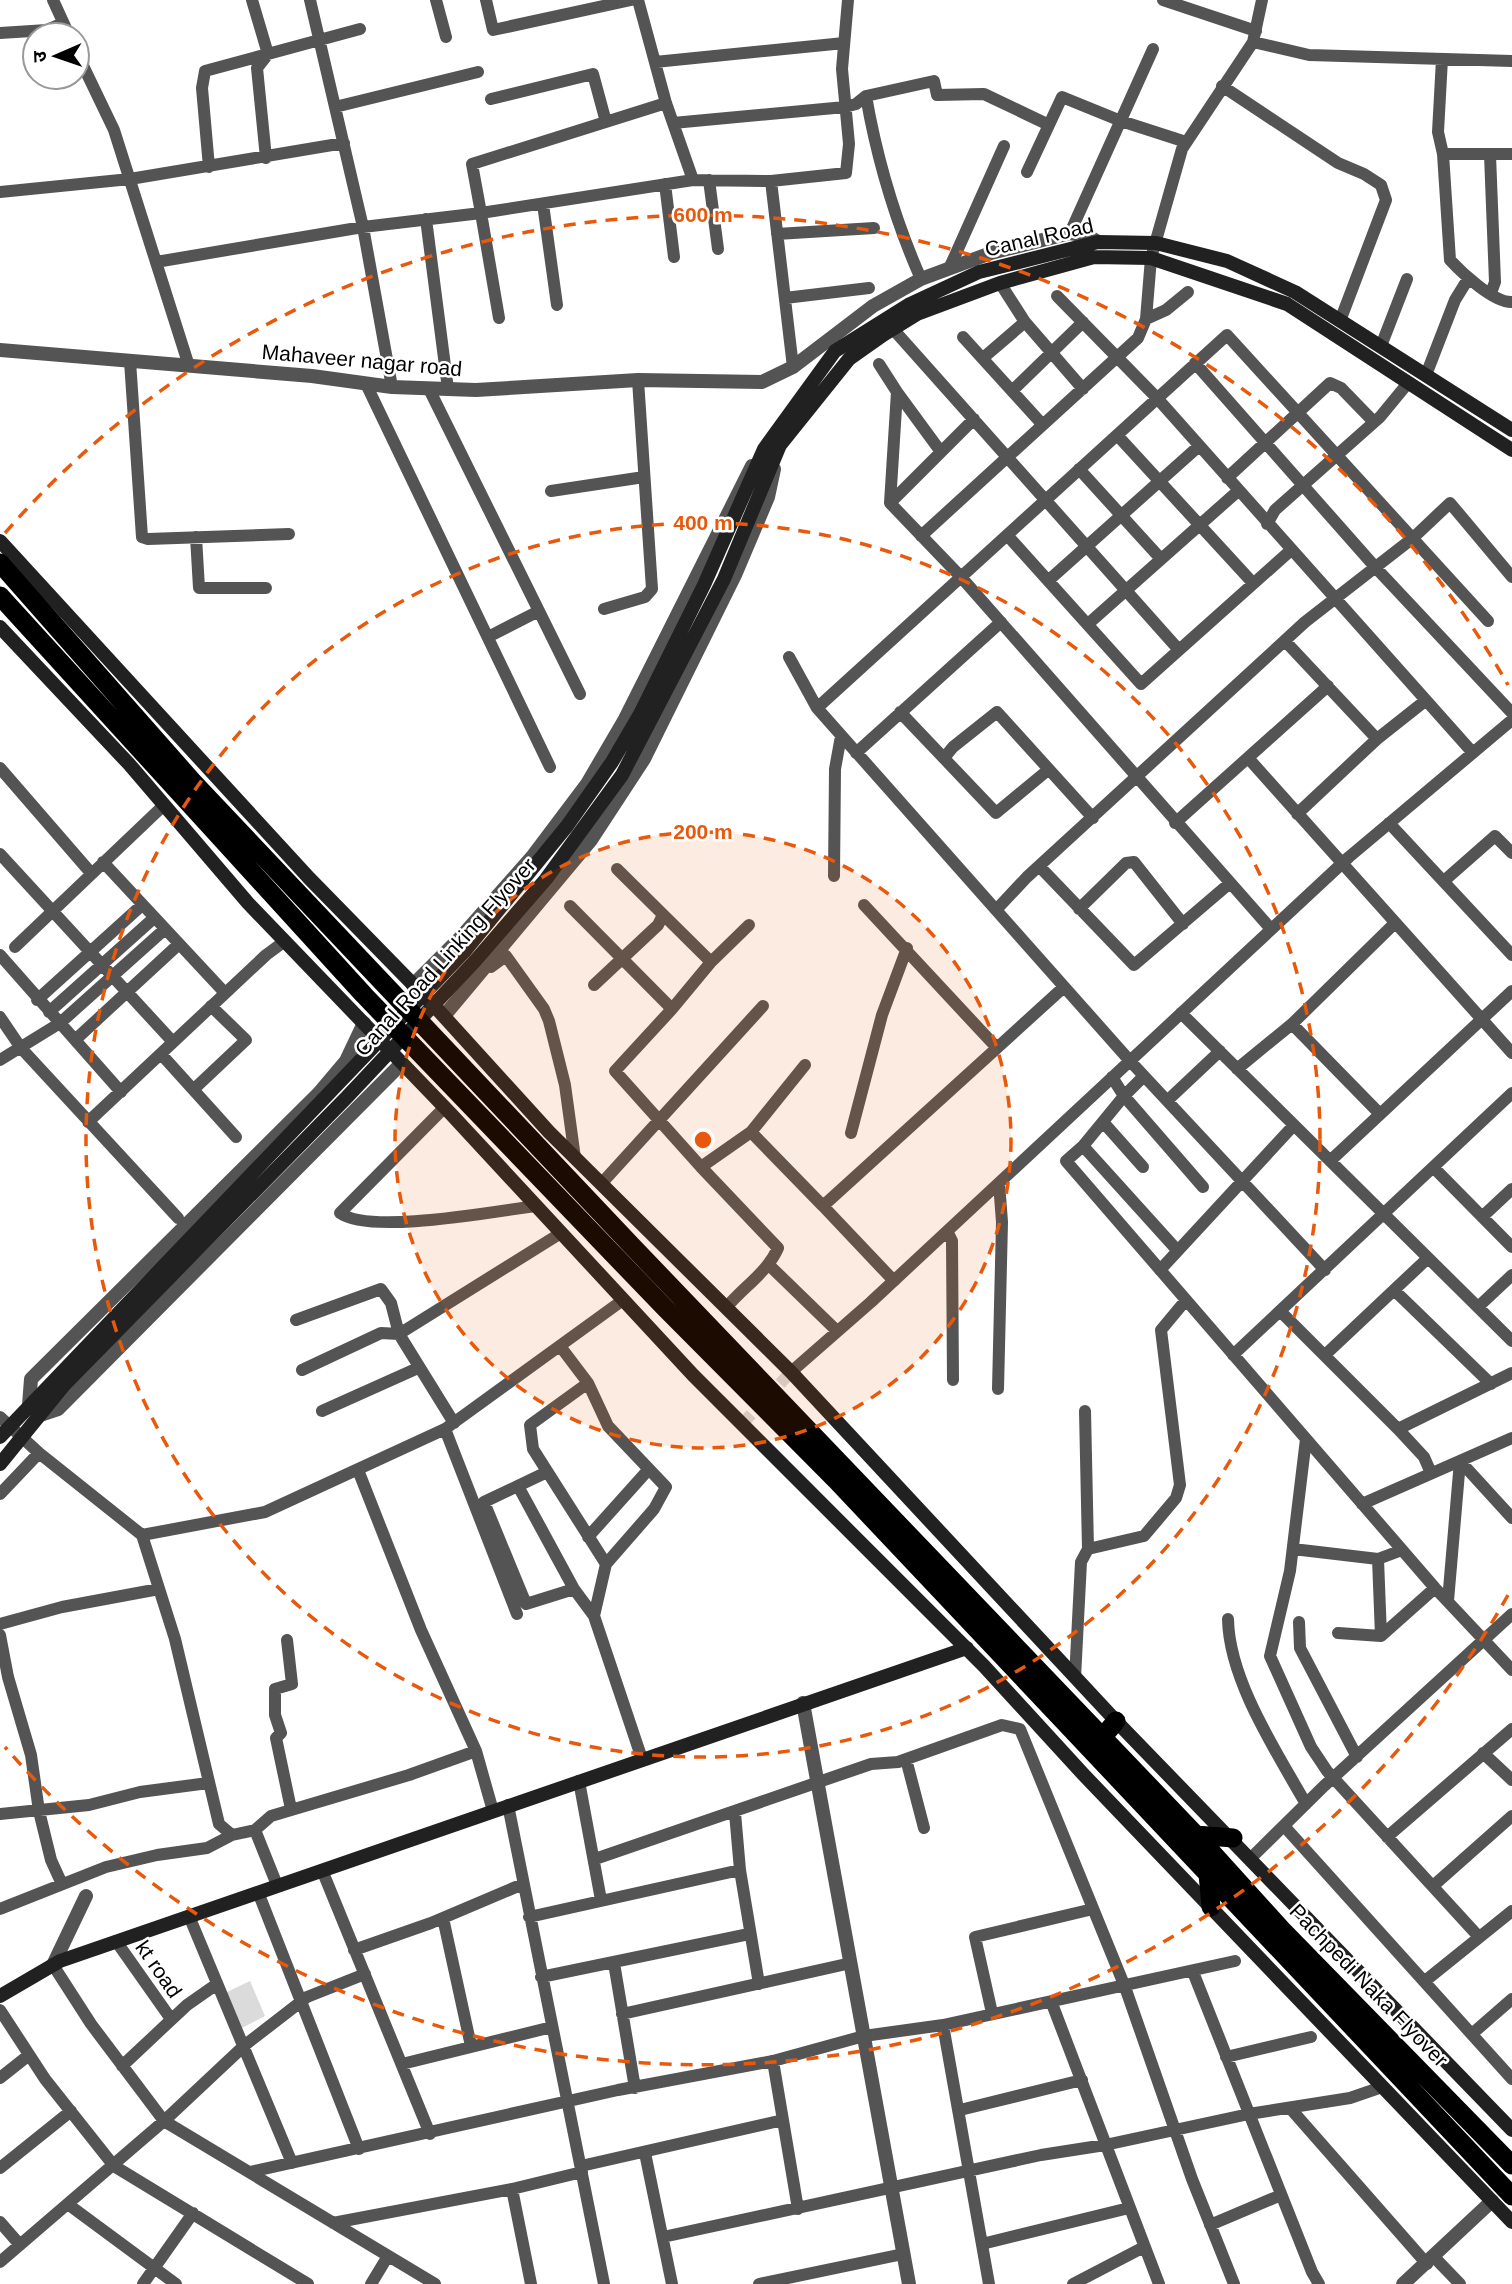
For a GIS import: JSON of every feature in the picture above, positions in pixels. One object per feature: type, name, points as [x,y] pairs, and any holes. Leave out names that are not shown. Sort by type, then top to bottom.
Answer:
[{"type":"highway","name":"Pachpedi Naka Flyover","points":[[0,562],[193,782],[1196,1835],[1248,1904],[1501,2198]]},
{"type":"highway","name":"Pachpedi Naka Flyover","points":[[0,596],[364,995],[665,1308],[836,1480],[1208,1874],[1248,1904],[1512,2165]]},
{"type":"highway","points":[[1102,1738],[1116,1721]]},
{"type":"highway","points":[[1196,1835],[1233,1838]]},
{"type":"highway","points":[[1208,1874],[1211,1907]]},
{"type":"main road","name":"Canal Road","points":[[770,451],[782,419],[835,351],[910,304],[979,272],[1098,242],[1156,243],[1227,261],[1295,292],[1512,430]]},
{"type":"main road","name":"Canal Road","points":[[770,451],[849,359],[917,314],[1000,283],[1094,257],[1151,258],[1287,304],[1512,450]]},
{"type":"main road","name":"Canal Road Linking Flyover","points":[[34,1410],[464,952],[567,826],[612,762],[640,714],[704,585],[747,486],[770,451]]},
{"type":"main road","name":"Canal Road Linking Flyover","points":[[59,1382],[347,1097],[475,961],[546,879],[622,775],[723,579],[762,490],[770,451]]},
{"type":"main road","points":[[0,541],[309,878],[444,1016],[575,1158],[790,1372],[1075,1678],[1233,1838],[1512,2130]]},
{"type":"main road","points":[[0,627],[164,805],[285,942],[445,1107],[693,1375],[967,1648],[1382,2087],[1501,2198],[1512,2222]]},
{"type":"main road","points":[[0,1437],[5,1422],[34,1410]]},
{"type":"main road","points":[[0,1464],[22,1437],[34,1410]]},
{"type":"main road","points":[[0,1996],[53,1965],[116,1941],[967,1648]]},
{"type":"street","points":[[53,0],[62,21]]},
{"type":"street","points":[[252,0],[268,54]]},
{"type":"street","points":[[310,0],[363,227],[392,387]]},
{"type":"street","points":[[436,0],[446,37]]},
{"type":"street","points":[[486,0],[493,30],[631,0]]},
{"type":"street","points":[[638,0],[666,103],[693,180]]},
{"type":"street","points":[[156,262],[363,227],[543,204],[693,180],[771,181],[846,173],[849,144],[842,69],[848,0]]},
{"type":"street","points":[[1163,0],[1309,55],[1512,61]]},
{"type":"street","points":[[921,536],[1006,455],[1138,338],[1146,319],[1151,258],[1186,142],[1255,36],[1262,0]]},
{"type":"street","points":[[209,167],[202,73],[214,67],[360,29]]},
{"type":"street","points":[[0,33],[21,32]]},
{"type":"street","points":[[655,62],[844,43]]},
{"type":"street","points":[[1070,233],[1153,49]]},
{"type":"street","points":[[266,158],[257,68],[268,54]]},
{"type":"street","points":[[1442,59],[1438,132],[1443,154],[1450,260],[1468,279],[1504,303],[1512,302]]},
{"type":"street","points":[[335,107],[478,72]]},
{"type":"street","points":[[491,99],[593,74],[606,122]]},
{"type":"street","points":[[673,123],[845,107],[856,104],[866,96],[934,81],[937,95],[984,94],[1049,125]]},
{"type":"street","points":[[91,82],[114,130],[190,366]]},
{"type":"street","points":[[1222,86],[1338,163],[1364,173],[1381,185],[1386,200],[1340,321]]},
{"type":"street","points":[[866,96],[874,140],[902,234],[921,279]]},
{"type":"street","points":[[1027,172],[1062,97],[1121,121],[1186,142]]},
{"type":"street","points":[[499,318],[472,164],[666,103]]},
{"type":"street","points":[[0,192],[130,179],[344,143]]},
{"type":"street","points":[[949,269],[1004,146]]},
{"type":"street","points":[[1443,154],[1512,155]]},
{"type":"street","points":[[1490,155],[1495,282],[1491,293]]},
{"type":"street","points":[[709,180],[718,249]]},
{"type":"street","points":[[771,181],[793,367]]},
{"type":"street","points":[[665,184],[674,257]]},
{"type":"street","points":[[543,204],[557,305]]},
{"type":"street","points":[[426,219],[448,389]]},
{"type":"street","points":[[777,234],[874,228]]},
{"type":"street","points":[[793,367],[873,306],[921,279],[1014,247],[1070,233],[1088,236],[1098,242]]},
{"type":"street","points":[[1381,346],[1406,279]]},
{"type":"street","points":[[1426,376],[1455,300],[1468,279]]},
{"type":"street","points":[[1000,283],[1025,322],[1083,388]]},
{"type":"street","points":[[785,298],[869,288]]},
{"type":"street","points":[[1146,319],[1167,310],[1188,292]]},
{"type":"street","points":[[1057,296],[1157,398],[1334,601],[1473,754]]},
{"type":"street","points":[[983,358],[1025,322]]},
{"type":"street","points":[[1012,391],[1083,323]]},
{"type":"street","points":[[893,329],[1178,650]]},
{"type":"street","points":[[817,708],[1227,335],[1488,621]]},
{"type":"street","points":[[963,337],[1042,424]]},
{"type":"street","name":"Mahaveer nagar road","points":[[0,350],[392,387],[448,389],[638,380],[762,382],[793,367]]},
{"type":"street","points":[[130,361],[142,537],[289,534]]},
{"type":"street","points":[[879,363],[941,452]]},
{"type":"street","points":[[1195,363],[1376,568],[1512,713]]},
{"type":"street","points":[[604,609],[645,597],[652,589],[638,380]]},
{"type":"street","points":[[1227,478],[1324,387],[1333,383],[1373,421]]},
{"type":"street","points":[[1267,524],[1275,510],[1380,417],[1408,383]]},
{"type":"street","points":[[366,384],[550,767]]},
{"type":"street","points":[[429,388],[580,694]]},
{"type":"street","points":[[897,392],[890,503],[961,577],[1271,929]]},
{"type":"street","points":[[890,503],[974,419]]},
{"type":"street","points":[[1117,435],[1252,582]]},
{"type":"street","points":[[1049,580],[1199,446]]},
{"type":"street","points":[[444,1016],[591,839],[644,759],[735,575],[768,497],[770,451]]},
{"type":"street","points":[[413,985],[462,936],[532,857],[587,784],[625,719],[686,602],[743,478],[770,451]]},
{"type":"street","points":[[1079,469],[1161,559]]},
{"type":"street","points":[[551,491],[644,477]]},
{"type":"street","points":[[1088,624],[1238,491]]},
{"type":"street","points":[[996,910],[1039,866],[1285,641],[1413,538],[1450,503],[1512,577]]},
{"type":"street","points":[[1007,535],[1141,684],[1252,582],[1290,551]]},
{"type":"street","points":[[197,537],[199,588],[266,588]]},
{"type":"street","points":[[488,637],[539,611]]},
{"type":"street","points":[[856,753],[1001,622]]},
{"type":"street","points":[[1285,641],[1377,739]]},
{"type":"street","points":[[789,657],[817,708],[841,736],[1130,1061],[1325,1270]]},
{"type":"street","points":[[1175,823],[1328,686]]},
{"type":"street","points":[[1297,814],[1377,739],[1425,701]]},
{"type":"street","points":[[900,712],[984,804],[996,813],[1048,770]]},
{"type":"street","points":[[944,758],[953,747],[997,712],[1093,818]]},
{"type":"street","points":[[790,1372],[894,1281],[1341,864],[1512,720]]},
{"type":"street","points":[[834,876],[835,769],[841,736]]},
{"type":"street","points":[[1249,759],[1512,1053]]},
{"type":"street","points":[[0,768],[91,873]]},
{"type":"street","points":[[15,947],[164,805]]},
{"type":"street","points":[[1389,823],[1445,880],[1512,955]]},
{"type":"street","points":[[1445,880],[1495,836],[1512,853]]},
{"type":"street","points":[[0,854],[173,1042]]},
{"type":"street","points":[[103,862],[225,993]]},
{"type":"street","points":[[1079,909],[1126,863],[1134,862],[1183,925]]},
{"type":"street","points":[[1039,866],[1133,965],[1230,883]]},
{"type":"street","points":[[617,869],[711,962]]},
{"type":"street","points":[[37,1000],[142,905]]},
{"type":"street","points":[[864,905],[998,1048]]},
{"type":"street","points":[[570,906],[673,1009]]},
{"type":"street","points":[[594,985],[658,925],[663,915]]},
{"type":"street","points":[[49,1012],[154,918]]},
{"type":"street","points":[[1237,1069],[1292,1024],[1395,923]]},
{"type":"street","points":[[726,1308],[740,1290],[770,1266],[778,1248],[615,1072],[673,1009],[711,962],[749,925]]},
{"type":"street","points":[[0,1060],[60,1023],[165,929]]},
{"type":"street","points":[[88,1122],[225,993],[285,942]]},
{"type":"street","points":[[75,1040],[179,944]]},
{"type":"street","points":[[851,1133],[882,1015],[907,948]]},
{"type":"street","points":[[0,956],[121,1092]]},
{"type":"street","points":[[474,977],[506,956],[544,1009],[565,1085],[575,1158]]},
{"type":"street","points":[[823,1206],[1065,987]]},
{"type":"street","points":[[1330,1161],[1512,991]]},
{"type":"street","points":[[194,1089],[246,1040],[211,1006]]},
{"type":"street","points":[[601,1184],[763,1006]]},
{"type":"street","points":[[1181,1013],[1512,1341]]},
{"type":"street","points":[[0,1017],[21,1048],[178,1219]]},
{"type":"street","points":[[364,1023],[346,1061],[319,1093],[31,1379],[34,1410],[58,1409],[402,1063]]},
{"type":"street","points":[[1292,1024],[1379,1113]]},
{"type":"street","points":[[1168,1100],[1220,1051]]},
{"type":"street","points":[[161,1054],[236,1137]]},
{"type":"street","points":[[701,1167],[751,1132],[805,1065]]},
{"type":"street","points":[[1144,1076],[1083,1146],[1066,1161],[1435,1588],[1485,1638],[1512,1670]]},
{"type":"street","points":[[1112,1077],[1124,1096],[1203,1187]]},
{"type":"street","points":[[1233,1354],[1385,1215],[1512,1093]]},
{"type":"street","points":[[445,1107],[340,1213],[347,1218],[372,1221],[428,1221],[536,1206]]},
{"type":"street","points":[[1103,1122],[1143,1167]]},
{"type":"street","points":[[1160,1270],[1294,1125]]},
{"type":"street","points":[[751,1132],[894,1281]]},
{"type":"street","points":[[1083,1146],[1177,1251]]},
{"type":"street","points":[[1434,1168],[1512,1247]]},
{"type":"street","points":[[998,1389],[1002,1222],[999,1183]]},
{"type":"street","points":[[1482,1217],[1512,1189]]},
{"type":"street","points":[[947,1231],[952,1241],[953,1380]]},
{"type":"street","points":[[302,1370],[380,1333],[399,1334],[561,1233]]},
{"type":"street","points":[[1325,1355],[1428,1258]]},
{"type":"street","points":[[770,1266],[837,1331]]},
{"type":"street","points":[[1478,1307],[1512,1275]]},
{"type":"street","points":[[296,1320],[381,1289],[391,1303],[399,1334],[418,1368],[429,1380],[449,1426],[517,1614]]},
{"type":"street","points":[[1394,1290],[1491,1384]]},
{"type":"street","points":[[142,1535],[265,1512],[449,1426],[623,1300]]},
{"type":"street","points":[[1088,1549],[1144,1535],[1176,1498],[1180,1485],[1161,1330],[1186,1300]]},
{"type":"street","points":[[1280,1311],[1398,1429],[1424,1457],[1432,1474]]},
{"type":"street","points":[[560,1346],[588,1383],[608,1426],[666,1487],[654,1509],[606,1564],[594,1616]]},
{"type":"street","points":[[322,1411],[418,1368]]},
{"type":"street","points":[[1398,1429],[1512,1373]]},
{"type":"street","points":[[588,1383],[530,1425],[533,1449],[606,1564]]},
{"type":"street","points":[[1075,1678],[1082,1562],[1088,1549],[1085,1411]]},
{"type":"street","points":[[5,1422],[39,1453],[142,1535],[174,1639],[219,1824],[232,1835]]},
{"type":"street","points":[[1362,1504],[1512,1438]]},
{"type":"street","points":[[1306,1439],[1293,1549],[1269,1657],[1311,1747],[1387,1837],[1479,1937]]},
{"type":"street","points":[[0,1494],[39,1453]]},
{"type":"street","points":[[1460,1461],[1512,1518]]},
{"type":"street","points":[[1448,1601],[1460,1461]]},
{"type":"street","points":[[588,1537],[649,1469]]},
{"type":"street","points":[[358,1470],[421,1630],[476,1751],[493,1811]]},
{"type":"street","points":[[547,1472],[484,1502],[526,1604],[574,1589]]},
{"type":"street","points":[[518,1486],[574,1589],[594,1616],[642,1759]]},
{"type":"street","points":[[1293,1549],[1378,1559],[1402,1550]]},
{"type":"street","points":[[1378,1559],[1381,1636]]},
{"type":"street","points":[[1338,1633],[1381,1636],[1435,1588]]},
{"type":"street","points":[[0,1624],[62,1607],[159,1589]]},
{"type":"street","points":[[1251,1858],[1334,1777],[1512,1614]]},
{"type":"street","points":[[1228,1619],[1228,1639],[1254,1708],[1306,1804]]},
{"type":"street","points":[[1299,1622],[1300,1648],[1357,1756]]},
{"type":"street","points":[[0,1635],[8,1678],[31,1755],[39,1811],[51,1860],[61,1882]]},
{"type":"street","points":[[287,1640],[292,1684],[275,1689],[275,1715],[281,1733],[276,1738],[277,1752],[291,1809]]},
{"type":"street","points":[[803,1703],[909,2284]]},
{"type":"street","points":[[595,1859],[871,1764],[906,1759],[1002,1725],[1020,1729],[1125,1987],[1175,2130],[1234,2284]]},
{"type":"street","points":[[1387,1837],[1512,1729]]},
{"type":"street","points":[[0,1909],[61,1882],[132,1861],[207,1848],[232,1835],[255,1830],[271,1816],[409,1775],[476,1751]]},
{"type":"street","points":[[1483,1753],[1512,1780]]},
{"type":"street","points":[[906,1759],[924,1828]]},
{"type":"street","points":[[579,1781],[601,1900]]},
{"type":"street","points":[[0,1815],[89,1805],[139,1792],[208,1783]]},
{"type":"street","points":[[508,1805],[604,2284]]},
{"type":"street","points":[[735,1813],[740,1870],[759,1984]]},
{"type":"street","points":[[1433,1886],[1512,1816]]},
{"type":"street","points":[[1284,1826],[1512,2079]]},
{"type":"street","points":[[255,1830],[277,1885]]},
{"type":"street","points":[[322,1870],[430,2134]]},
{"type":"street","points":[[529,1917],[740,1870]]},
{"type":"street","points":[[354,1950],[523,1884]]},
{"type":"street","points":[[258,1892],[359,2149]]},
{"type":"street","points":[[86,1896],[53,1965],[122,2066],[164,2121],[435,2284]]},
{"type":"street","points":[[992,2013],[975,1937],[1093,1909]]},
{"type":"street","points":[[1425,1980],[1512,1911]]},
{"type":"street","points":[[189,1916],[292,2163]]},
{"type":"street","points":[[443,1917],[471,2046]]},
{"type":"street","points":[[541,1977],[749,1934]]},
{"type":"street","name":"kt road","points":[[116,1941],[171,2019]]},
{"type":"street","points":[[250,2172],[567,2102],[773,2061],[864,2036],[943,2025],[1235,1961]]},
{"type":"street","points":[[614,1963],[635,2088]]},
{"type":"street","points":[[621,2014],[851,1963]]},
{"type":"street","points":[[1193,1972],[1281,2195],[1320,2284]]},
{"type":"street","points":[[0,2262],[114,2166],[245,2045],[300,2002],[365,1974]]},
{"type":"street","points":[[122,2066],[171,2019],[217,1984]]},
{"type":"street","points":[[1473,2034],[1512,1999]]},
{"type":"street","points":[[1051,2001],[1159,2284]]},
{"type":"street","points":[[0,2010],[29,2055],[114,2166],[308,2284]]},
{"type":"street","points":[[943,2025],[989,2284]]},
{"type":"street","points":[[402,2064],[552,2027]]},
{"type":"street","points":[[1226,2057],[1311,2037]]},
{"type":"street","points":[[0,2078],[29,2055]]},
{"type":"street","points":[[773,2061],[798,2209]]},
{"type":"street","points":[[960,2110],[1082,2080]]},
{"type":"street","points":[[663,2237],[891,2190],[1041,2155],[1105,2145],[1249,2114],[1370,2094],[1382,2087]]},
{"type":"street","points":[[1290,2108],[1430,2260],[1460,2284]]},
{"type":"street","points":[[0,2168],[71,2111]]},
{"type":"street","points":[[333,2223],[512,2189],[581,2169],[783,2120]]},
{"type":"street","points":[[645,2153],[672,2284]]},
{"type":"street","points":[[512,2189],[531,2284]]},
{"type":"street","points":[[1210,2225],[1281,2195]]},
{"type":"street","points":[[1403,2284],[1501,2198]]},
{"type":"street","points":[[69,2205],[176,2284]]},
{"type":"street","points":[[982,2244],[1129,2208]]},
{"type":"street","points":[[144,2284],[193,2213]]},
{"type":"street","points":[[0,2222],[20,2245]]},
{"type":"street","points":[[1073,2284],[1144,2247]]},
{"type":"street","points":[[759,2284],[812,2278],[903,2254]]},
{"type":"street","points":[[371,2284],[388,2256]]},
{"type":"shaded area","points":[[250,1981],[265,2016],[240,2029],[225,1993]]},
{"type":"tunnel","points":[[743,1423],[791,1372]]}]
